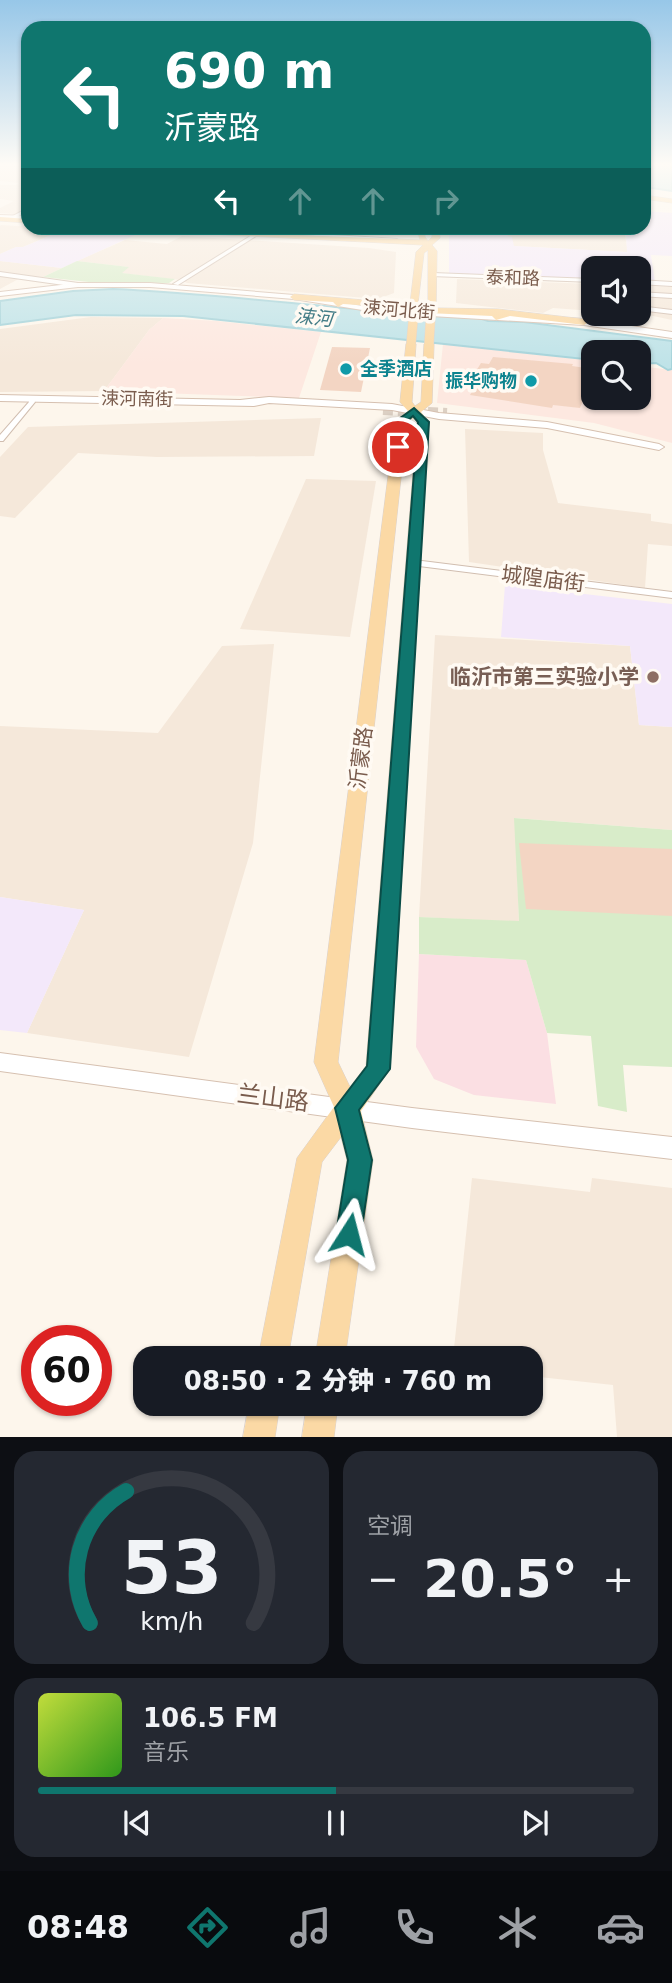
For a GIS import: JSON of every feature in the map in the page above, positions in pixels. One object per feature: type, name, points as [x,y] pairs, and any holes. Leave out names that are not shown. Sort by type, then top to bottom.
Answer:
[{"type":"main road","points":[[237,235],[428,243]]},
{"type":"main road","points":[[248,235],[379,243],[406,248],[420,257]]},
{"type":"main road","points":[[288,235],[428,243]]},
{"type":"main road","points":[[321,235],[393,239]]},
{"type":"main road","points":[[378,240],[416,235]]},
{"type":"main road","points":[[421,235],[433,251],[432,306]]},
{"type":"main road","points":[[338,304],[337,302],[343,301],[406,305],[414,310],[420,252],[436,235]]},
{"type":"main road","name":"涑河北街","points":[[0,294],[78,285],[150,285],[294,297],[381,311],[581,322]]},
{"type":"main road","points":[[294,297],[394,304],[416,299]]},
{"type":"main road","points":[[432,306],[508,315],[496,317]]},
{"type":"main road","points":[[432,306],[581,322]]},
{"type":"main road","name":"沂蒙路","points":[[332,1346],[360,1160],[347,1108],[327,1062],[406,413],[429,344],[432,306]]},
{"type":"main road","name":"沂蒙路","points":[[275,1346],[310,1158],[378,1069],[414,563],[406,402],[414,310]]},
{"type":"main road","name":"涑河北街","points":[[611,326],[672,335]]},
{"type":"main road","name":"涑河南街","points":[[0,398],[243,402],[406,413]]},
{"type":"main road","points":[[243,402],[269,400],[392,407],[406,413]]},
{"type":"main road","points":[[243,402],[442,413],[547,425],[672,450]]},
{"type":"main road","name":"兰山路","points":[[0,1062],[672,1148]]},
{"type":"main road","points":[[259,1437],[263,1416]]},
{"type":"main road","points":[[318,1437],[321,1416]]},
{"type":"street","points":[[176,284],[254,236]]},
{"type":"street","points":[[0,274],[78,285]]},
{"type":"street","name":"泰和路","points":[[433,275],[581,281]]},
{"type":"street","points":[[651,283],[672,284]]},
{"type":"street","points":[[651,295],[672,296]]},
{"type":"street","points":[[651,309],[672,312]]},
{"type":"street","points":[[0,439],[32,402],[31,397]]},
{"type":"street","name":"城隍庙街","points":[[414,563],[672,596]]},
{"type":"shaded area","points":[[0,231],[21,231],[21,235],[51,235],[23,247],[0,254]]},
{"type":"shaded area","points":[[651,231],[672,231],[672,256],[651,255],[655,282],[651,282],[651,256],[581,256],[581,279],[449,274],[449,235],[508,235],[512,237],[514,246],[627,252],[626,235],[651,235]]},
{"type":"shaded area","points":[[52,235],[135,235],[62,268],[0,261],[0,254]]},
{"type":"shaded area","points":[[625,235],[628,252],[514,246],[506,236]]},
{"type":"shaded area","points":[[182,236],[396,252],[394,293],[378,299],[187,283],[120,273],[128,267],[77,261],[125,240],[167,244]]},
{"type":"shaded area","points":[[0,261],[62,268],[43,277],[24,276],[0,289]]},
{"type":"shaded area","points":[[457,279],[581,284],[581,310],[553,308],[543,313],[456,303]]},
{"type":"shaded area","points":[[651,286],[672,287],[672,320],[651,316]]},
{"type":"shaded area","points":[[91,317],[163,318],[149,330],[104,391],[0,392],[0,329]]},
{"type":"shaded area","points":[[163,318],[321,332],[299,398],[104,391],[149,330]]},
{"type":"shaded area","points":[[443,344],[581,360],[581,410],[651,410],[651,367],[672,370],[672,443],[594,423],[437,403]]},
{"type":"shaded area","points":[[321,418],[314,456],[157,457],[78,453],[15,518],[0,516],[0,457],[28,427]]},
{"type":"shaded area","points":[[465,429],[543,433],[543,450],[558,503],[651,514],[651,521],[672,524],[672,546],[648,544],[645,588],[469,562]]},
{"type":"shaded area","points":[[306,479],[376,481],[350,637],[240,629]]},
{"type":"shaded area","name":"临沂市第三实验小学","points":[[505,585],[672,604],[672,727],[639,725],[630,646],[501,637]]},
{"type":"shaded area","points":[[435,635],[630,646],[639,725],[672,727],[672,830],[515,818],[519,922],[419,917]]},
{"type":"shaded area","points":[[274,644],[253,843],[189,1057],[27,1033],[84,910],[0,897],[0,726],[158,733],[222,646]]},
{"type":"shaded area","points":[[0,897],[84,910],[27,1033],[0,1030]]},
{"type":"shaded area","points":[[419,954],[526,960],[547,1033],[556,1104],[474,1095],[434,1079],[416,1047]]},
{"type":"shaded area","points":[[472,1178],[590,1192],[592,1178],[672,1188],[672,1437],[617,1437],[613,1385],[543,1377],[543,1346],[454,1346]]},
{"type":"green space","points":[[77,261],[129,267],[122,273],[175,279],[169,283],[89,282],[43,277]]},
{"type":"green space","points":[[514,818],[672,830],[672,1067],[623,1065],[627,1112],[598,1106],[591,1036],[547,1033],[526,960],[419,954],[419,917],[519,921]]},
{"type":"water","name":"涑河","points":[[113,289],[476,317],[488,321],[524,322],[672,341],[672,369],[651,363],[651,340],[581,340],[581,359],[183,316],[76,315],[0,325],[0,301],[73,291]]},
{"type":"building","name":"全季酒店","points":[[332,347],[370,348],[361,392],[320,390]]},
{"type":"building","name":"振华购物","points":[[493,357],[573,364],[572,366],[581,367],[580,408],[553,405],[552,408],[470,395],[476,385],[468,384],[481,363],[489,364]]},
{"type":"building","points":[[519,843],[672,849],[672,916],[526,909]]},
{"type":"tunnel","points":[[383,410],[447,413]]},
{"type":"place","name":"全季酒店","points":[[346,369]]},
{"type":"place","name":"振华购物","points":[[531,381]]},
{"type":"place","name":"临沂市第三实验小学","points":[[653,677]]},
{"type":"route","points":[[349,1234],[360,1160],[347,1108],[378,1069],[424,422],[414,411],[401,421],[398,447]]}]
